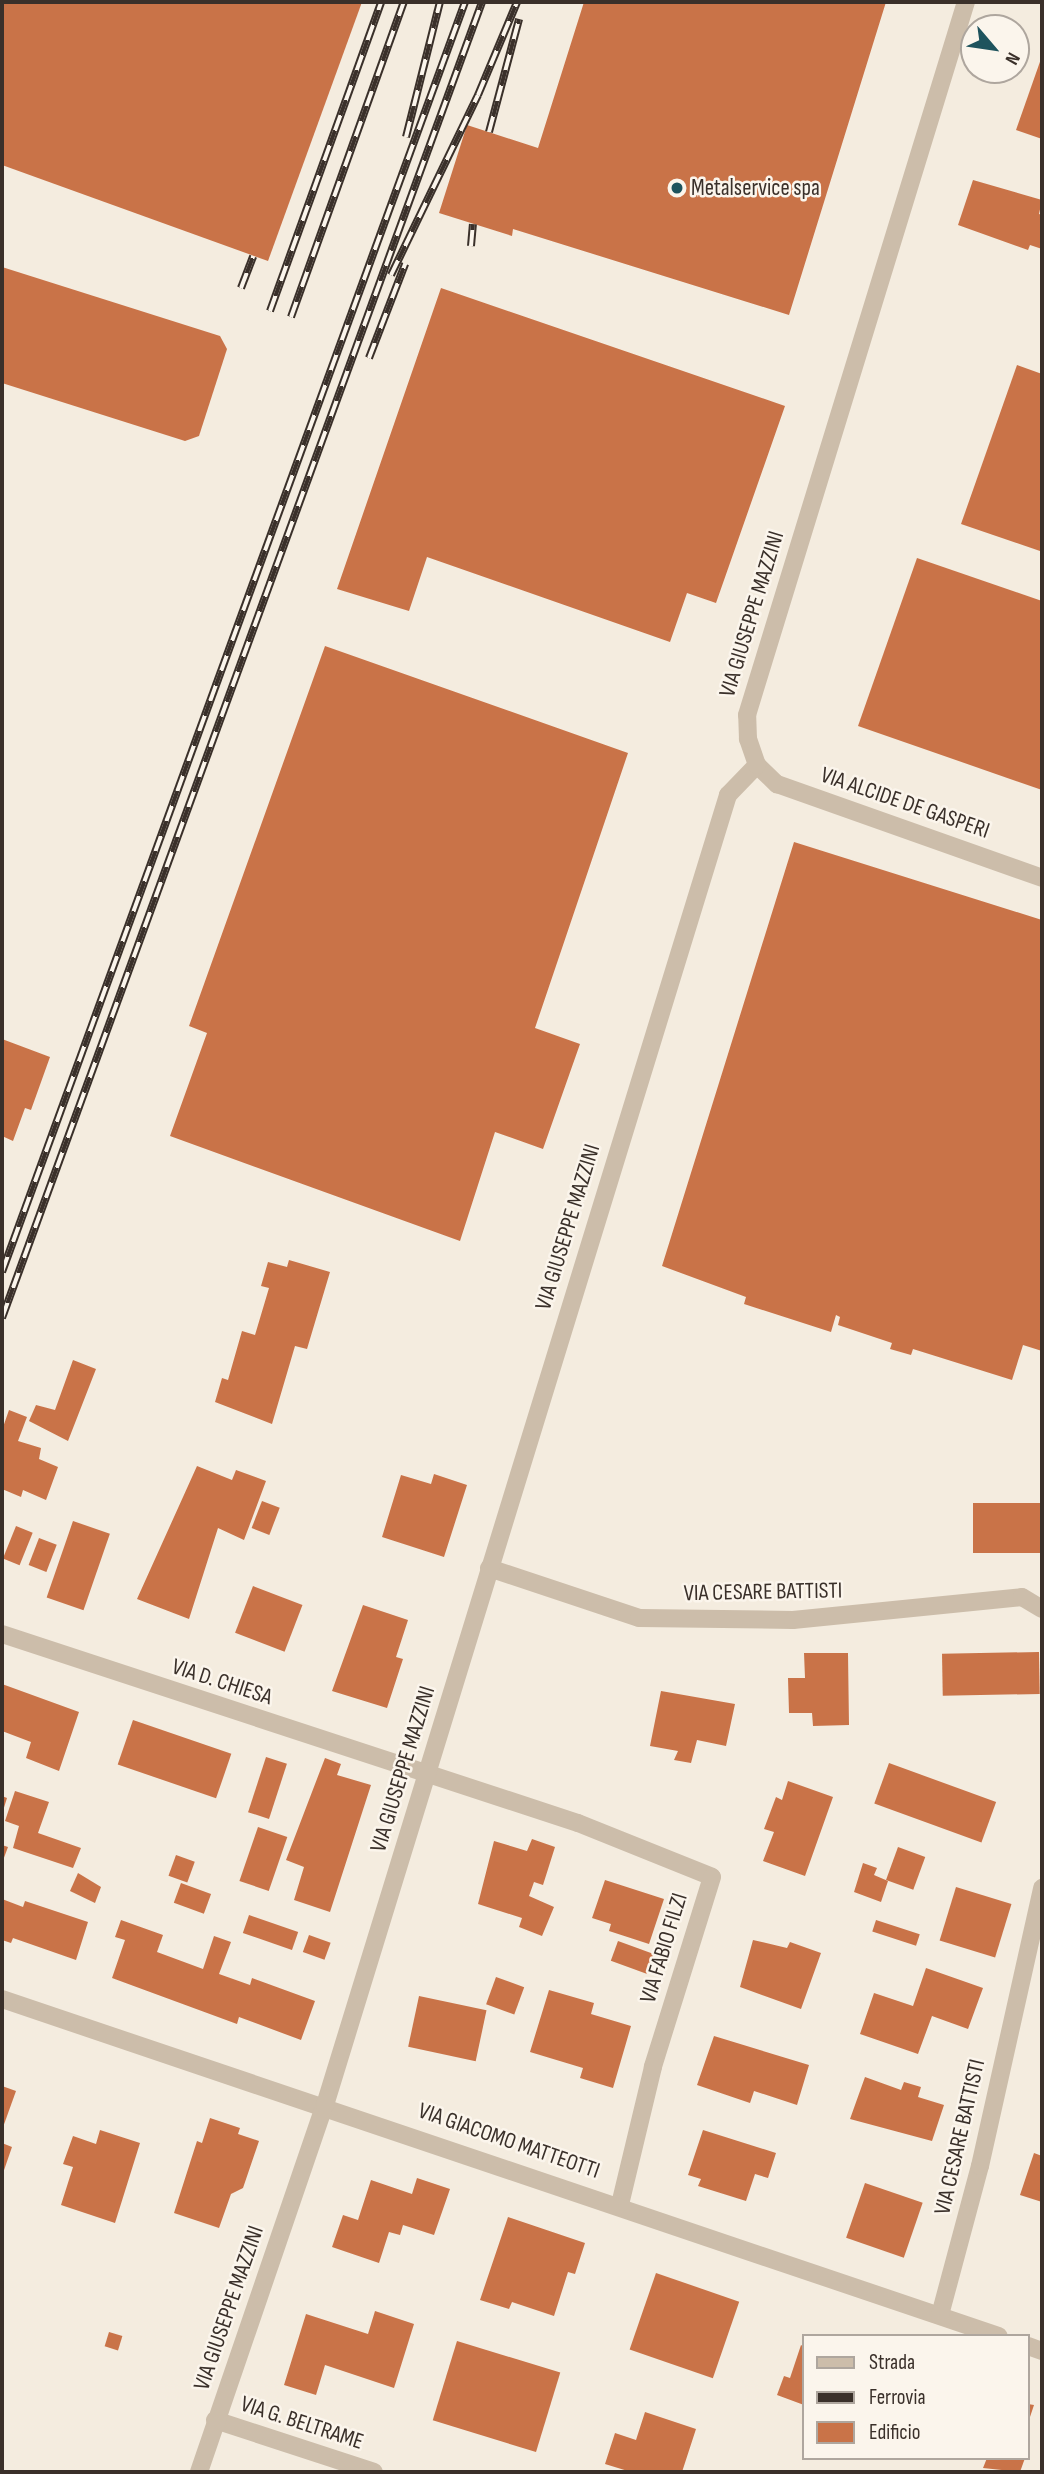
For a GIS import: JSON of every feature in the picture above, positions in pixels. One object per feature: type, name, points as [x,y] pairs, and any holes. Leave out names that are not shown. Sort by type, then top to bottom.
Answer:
[{"type":"street","name":"VIA GIUSEPPE MAZZINI","points":[[199,2472],[325,2105],[727,795],[757,765],[748,739],[747,715],[966,2]]},
{"type":"street","name":"VIA ALCIDE DE GASPERI","points":[[757,765],[777,784],[1042,877]]},
{"type":"street","name":"VIA CESARE BATTISTI","points":[[489,1568],[639,1618],[793,1620],[1022,1597],[1042,1608]]},
{"type":"street","name":"VIA D. CHIESA","points":[[2,1634],[427,1775]]},
{"type":"street","name":"VIA FABIO FILZI","points":[[427,1775],[578,1823],[712,1877],[653,2067],[620,2204]]},
{"type":"street","name":"VIA CESARE BATTISTI","points":[[940,2315],[980,2166],[1042,1888]]},
{"type":"street","name":"VIA GIACOMO MATTEOTTI","points":[[2,1999],[620,2204],[993,2334]]},
{"type":"street","name":"VIA G. BELTRAME","points":[[215,2420],[374,2472]]},
{"type":"building","points":[[2,2],[362,2],[268,261],[2,165]]},
{"type":"building","name":"Metalservice spa","points":[[584,2],[886,2],[789,315],[513,229],[512,236],[439,213],[467,125],[538,148]]},
{"type":"building","points":[[1042,56],[1042,139],[1016,130]]},
{"type":"building","points":[[973,180],[1042,200],[1039,214],[1042,215],[1042,249],[1030,245],[1028,250],[958,225]]},
{"type":"building","points":[[2,267],[220,336],[227,349],[199,436],[185,441],[2,383]]},
{"type":"building","points":[[441,288],[785,406],[716,603],[687,593],[670,642],[427,557],[409,611],[337,589]]},
{"type":"building","points":[[1017,365],[1042,374],[1040,551],[961,524]]},
{"type":"building","points":[[917,558],[1042,601],[1042,790],[858,726]]},
{"type":"building","points":[[325,646],[628,753],[535,1028],[580,1044],[543,1149],[495,1132],[460,1241],[170,1136],[207,1033],[189,1026]]},
{"type":"building","points":[[794,842],[1042,920],[1042,1351],[1023,1345],[1012,1380],[913,1349],[911,1355],[890,1349],[892,1343],[838,1325],[840,1317],[836,1315],[831,1332],[744,1304],[746,1297],[662,1266]]},
{"type":"building","points":[[2,1039],[50,1057],[31,1110],[25,1108],[13,1141],[2,1136]]},
{"type":"building","points":[[289,1260],[330,1272],[307,1349],[295,1346],[272,1424],[215,1402],[222,1378],[228,1380],[242,1331],[255,1335],[269,1288],[261,1286],[268,1262],[287,1267]]},
{"type":"building","points":[[73,1360],[96,1369],[68,1441],[29,1421],[36,1405],[55,1410]]},
{"type":"building","points":[[9,1410],[27,1417],[18,1441],[41,1448],[39,1459],[58,1467],[46,1500],[23,1490],[21,1497],[2,1489],[2,1430]]},
{"type":"building","points":[[197,1466],[232,1480],[236,1470],[266,1481],[244,1540],[218,1528],[189,1619],[137,1599]]},
{"type":"building","points":[[434,1474],[467,1485],[444,1557],[382,1537],[401,1475],[431,1484]]},
{"type":"building","points":[[262,1501],[280,1508],[269,1535],[252,1528]]},
{"type":"building","points":[[973,1503],[1042,1503],[1042,1553],[973,1553]]},
{"type":"building","points":[[73,1521],[110,1534],[84,1610],[47,1598]]},
{"type":"building","points":[[16,1526],[33,1533],[20,1565],[3,1558]]},
{"type":"building","points":[[39,1538],[57,1545],[46,1572],[29,1565]]},
{"type":"building","points":[[253,1586],[302,1605],[285,1652],[235,1633]]},
{"type":"building","points":[[363,1605],[408,1620],[396,1657],[403,1659],[387,1708],[332,1691]]},
{"type":"building","points":[[1039,1652],[1040,1694],[943,1696],[942,1654]]},
{"type":"building","points":[[804,1653],[848,1653],[849,1725],[813,1726],[812,1713],[789,1713],[788,1678],[805,1678]]},
{"type":"building","points":[[2,1684],[79,1712],[59,1771],[26,1758],[31,1742],[2,1731]]},
{"type":"building","points":[[661,1691],[735,1704],[726,1746],[697,1740],[691,1763],[674,1760],[678,1751],[650,1746]]},
{"type":"building","points":[[133,1720],[231,1754],[216,1798],[118,1764]]},
{"type":"building","points":[[266,1757],[287,1764],[269,1819],[248,1812]]},
{"type":"building","points":[[325,1758],[341,1764],[337,1775],[371,1785],[330,1912],[294,1900],[304,1867],[286,1860]]},
{"type":"building","points":[[889,1763],[996,1802],[981,1842],[874,1803]]},
{"type":"building","points":[[788,1781],[833,1797],[805,1876],[763,1861],[774,1832],[764,1829],[776,1797],[782,1800]]},
{"type":"building","points":[[15,1791],[49,1802],[38,1833],[81,1848],[73,1868],[13,1848],[19,1826],[5,1821]]},
{"type":"building","points":[[2,1796],[7,1798],[2,1814]]},
{"type":"building","points":[[258,1827],[287,1837],[269,1891],[239,1881]]},
{"type":"building","points":[[532,1839],[555,1847],[543,1885],[534,1882],[529,1896],[554,1907],[542,1936],[519,1927],[522,1918],[478,1904],[494,1841],[527,1851]]},
{"type":"building","points":[[2,1845],[8,1847],[2,1863]]},
{"type":"building","points":[[898,1847],[925,1857],[913,1890],[886,1880]]},
{"type":"building","points":[[176,1855],[195,1862],[187,1883],[168,1876]]},
{"type":"building","points":[[863,1863],[877,1868],[874,1875],[888,1881],[881,1902],[854,1892]]},
{"type":"building","points":[[78,1873],[101,1887],[95,1903],[70,1891]]},
{"type":"building","points":[[605,1880],[664,1899],[649,1944],[609,1931],[611,1924],[592,1918]]},
{"type":"building","points":[[181,1883],[211,1894],[204,1914],[174,1903]]},
{"type":"building","points":[[956,1887],[1011,1904],[995,1958],[940,1941]]},
{"type":"building","points":[[2,1899],[23,1907],[25,1901],[88,1922],[76,1960],[13,1938],[11,1943],[2,1940]]},
{"type":"building","points":[[249,1915],[298,1932],[292,1950],[243,1933]]},
{"type":"building","points":[[121,1920],[163,1935],[157,1952],[203,1969],[214,1936],[231,1942],[219,1974],[250,1985],[252,1978],[315,2001],[301,2040],[239,2017],[237,2024],[112,1978],[125,1940],[115,1937]]},
{"type":"building","points":[[876,1920],[920,1934],[916,1946],[872,1931]]},
{"type":"building","points":[[309,1935],[331,1943],[324,1960],[303,1952]]},
{"type":"building","points":[[753,1940],[787,1948],[790,1942],[821,1953],[801,2009],[740,1987]]},
{"type":"building","points":[[618,1941],[654,1954],[647,1974],[611,1961]]},
{"type":"building","points":[[926,1968],[983,1988],[968,2029],[932,2016],[918,2054],[860,2034],[874,1993],[913,2006]]},
{"type":"building","points":[[496,1977],[524,1987],[514,2015],[486,2004]]},
{"type":"building","points":[[549,1990],[594,2003],[591,2014],[631,2026],[613,2088],[580,2078],[583,2068],[530,2052]]},
{"type":"building","points":[[419,1996],[486,2010],[476,2061],[408,2047]]},
{"type":"building","points":[[714,2036],[809,2065],[797,2105],[754,2091],[750,2103],[697,2085]]},
{"type":"building","points":[[865,2077],[901,2090],[904,2082],[921,2087],[918,2097],[944,2105],[932,2141],[850,2119]]},
{"type":"building","points":[[2,2086],[16,2091],[2,2130]]},
{"type":"building","points":[[210,2118],[240,2128],[238,2134],[259,2141],[243,2188],[231,2194],[219,2228],[174,2213],[197,2141],[202,2143]]},
{"type":"building","points":[[100,2130],[140,2143],[115,2223],[61,2205],[73,2167],[63,2164],[73,2136],[96,2144]]},
{"type":"building","points":[[703,2130],[776,2153],[768,2178],[755,2174],[746,2201],[698,2186],[701,2179],[688,2175]]},
{"type":"building","points":[[2,2143],[12,2147],[2,2176]]},
{"type":"building","points":[[1034,2153],[1042,2156],[1042,2202],[1020,2195]]},
{"type":"building","points":[[417,2178],[450,2189],[434,2235],[403,2225],[400,2235],[389,2232],[379,2263],[332,2247],[343,2215],[358,2220],[371,2180],[412,2194]]},
{"type":"building","points":[[865,2183],[923,2203],[904,2258],[846,2238]]},
{"type":"building","points":[[508,2217],[585,2243],[575,2274],[568,2272],[554,2316],[512,2302],[509,2309],[480,2300]]},
{"type":"building","points":[[656,2273],[739,2302],[713,2378],[630,2350]]},
{"type":"building","points":[[375,2311],[414,2324],[394,2388],[325,2365],[316,2395],[284,2385],[306,2314],[368,2334]]},
{"type":"building","points":[[109,2332],[122,2336],[118,2350],[105,2346]]},
{"type":"building","points":[[457,2341],[560,2373],[536,2452],[433,2420]]},
{"type":"building","points":[[801,2345],[802,2404],[777,2395],[784,2376],[790,2378]]},
{"type":"building","points":[[645,2412],[696,2429],[682,2472],[631,2472],[605,2464],[615,2433],[636,2440]]},
{"type":"building","points":[[986,2460],[1024,2460],[1020,2472],[983,2468]]},
{"type":"railway","points":[[270,311],[381,2]]},
{"type":"railway","points":[[291,317],[404,2]]},
{"type":"railway","points":[[406,137],[440,2]]},
{"type":"railway","points":[[2,1272],[465,2]]},
{"type":"railway","points":[[2,1318],[482,2]]},
{"type":"railway","points":[[391,275],[478,95],[517,2]]},
{"type":"railway","points":[[489,132],[519,19]]},
{"type":"railway","points":[[471,246],[473,224]]},
{"type":"railway","points":[[241,288],[253,256]]},
{"type":"railway","points":[[369,358],[405,264]]},
{"type":"place","name":"Metalservice spa","points":[[677,188]]}]
